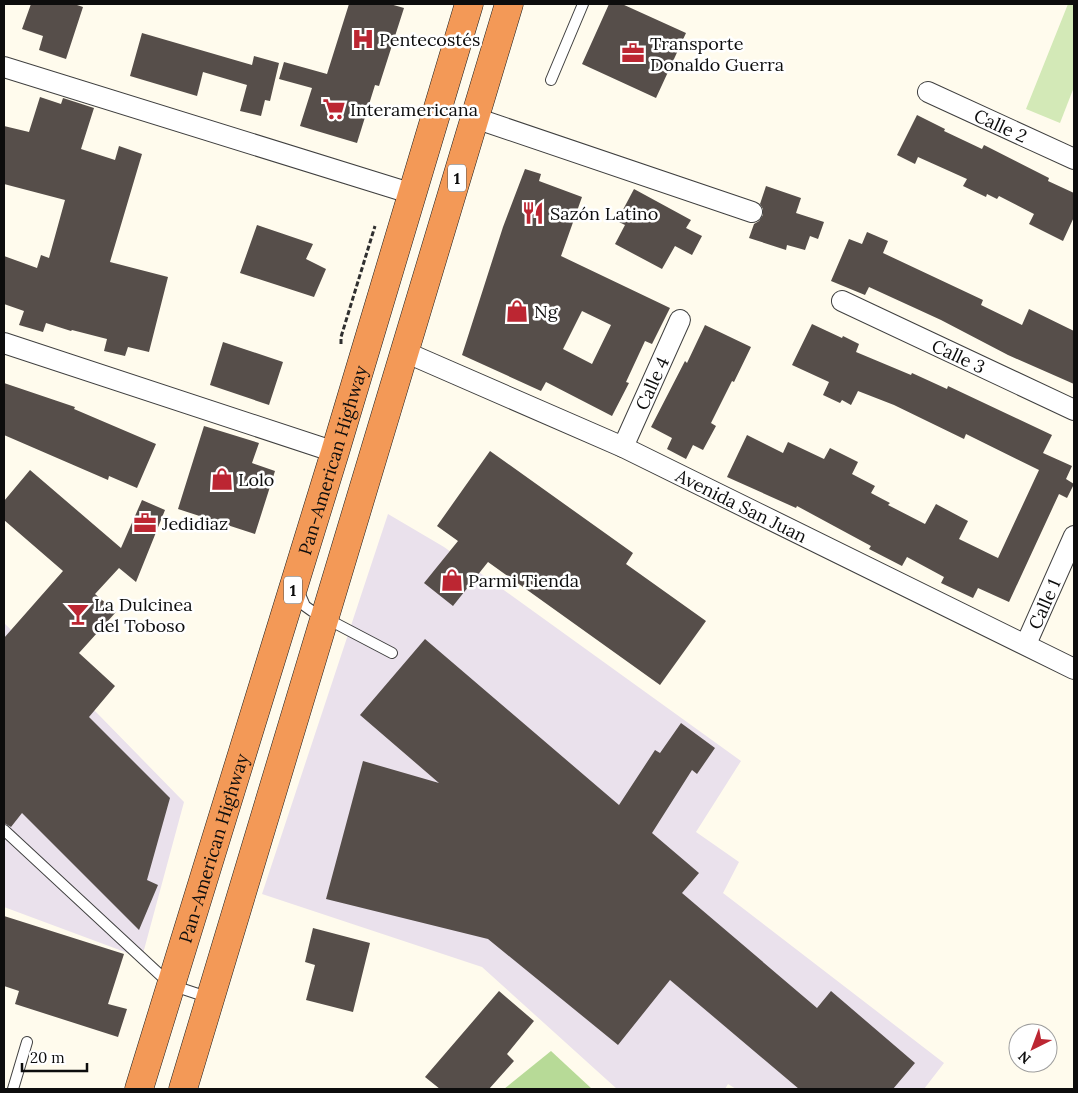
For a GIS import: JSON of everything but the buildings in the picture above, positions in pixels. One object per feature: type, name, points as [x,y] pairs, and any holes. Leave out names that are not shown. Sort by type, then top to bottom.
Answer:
[{"type":"highway","name":"Pan-American Highway","points":[[139,1089],[296,582],[469,4]]},
{"type":"highway","points":[[413,323],[415,286],[425,228],[423,214],[413,194],[434,180],[440,170],[475,63],[509,4]]},
{"type":"highway","name":"1","points":[[182,1089],[509,4]]},
{"type":"street","points":[[4,67],[413,194]]},
{"type":"street","name":"Calle 2","points":[[928,92],[1074,159]]},
{"type":"street","points":[[475,118],[752,212]]},
{"type":"street","name":"Calle 3","points":[[842,301],[1074,410]]},
{"type":"street","name":"Calle 4","points":[[622,447],[680,320]]},
{"type":"street","points":[[4,344],[335,452]]},
{"type":"street","name":"Avenida San Juan","points":[[405,352],[622,447],[1074,669]]},
{"type":"street","name":"Calle 1","points":[[1026,644],[1074,536]]},
{"type":"lane","points":[[551,80],[583,4]]},
{"type":"lane","points":[[296,582],[304,606],[392,653]]},
{"type":"lane","points":[[4,830],[170,985],[210,998]]},
{"type":"lane","points":[[13,1089],[27,1042]]},
{"type":"shaded area","points":[[388,514],[444,547],[741,761],[696,832],[739,862],[723,893],[944,1063],[924,1089],[736,1089],[728,1084],[725,1089],[617,1089],[482,967],[262,894]]},
{"type":"shaded area","points":[[4,623],[96,712],[184,802],[141,961],[125,952],[4,907]]},
{"type":"green space","points":[[1068,4],[1074,4],[1074,87],[1060,123],[1026,109]]},
{"type":"green space","points":[[551,1051],[592,1089],[504,1089]]},
{"type":"place","name":"Pentecostés","points":[[363,39]]},
{"type":"place","name":"Transporte Donaldo Guerra","points":[[633,53]]},
{"type":"place","name":"Interamericana","points":[[334,109]]},
{"type":"place","name":"Sazón Latino","points":[[533,213]]},
{"type":"place","name":"Ng","points":[[517,311]]},
{"type":"place","name":"Lolo","points":[[222,479]]},
{"type":"place","name":"Jedidiaz","points":[[145,523]]},
{"type":"place","name":"Parmi Tienda","points":[[452,580]]},
{"type":"place","name":"La Dulcinea del Toboso","points":[[78,614]]}]
